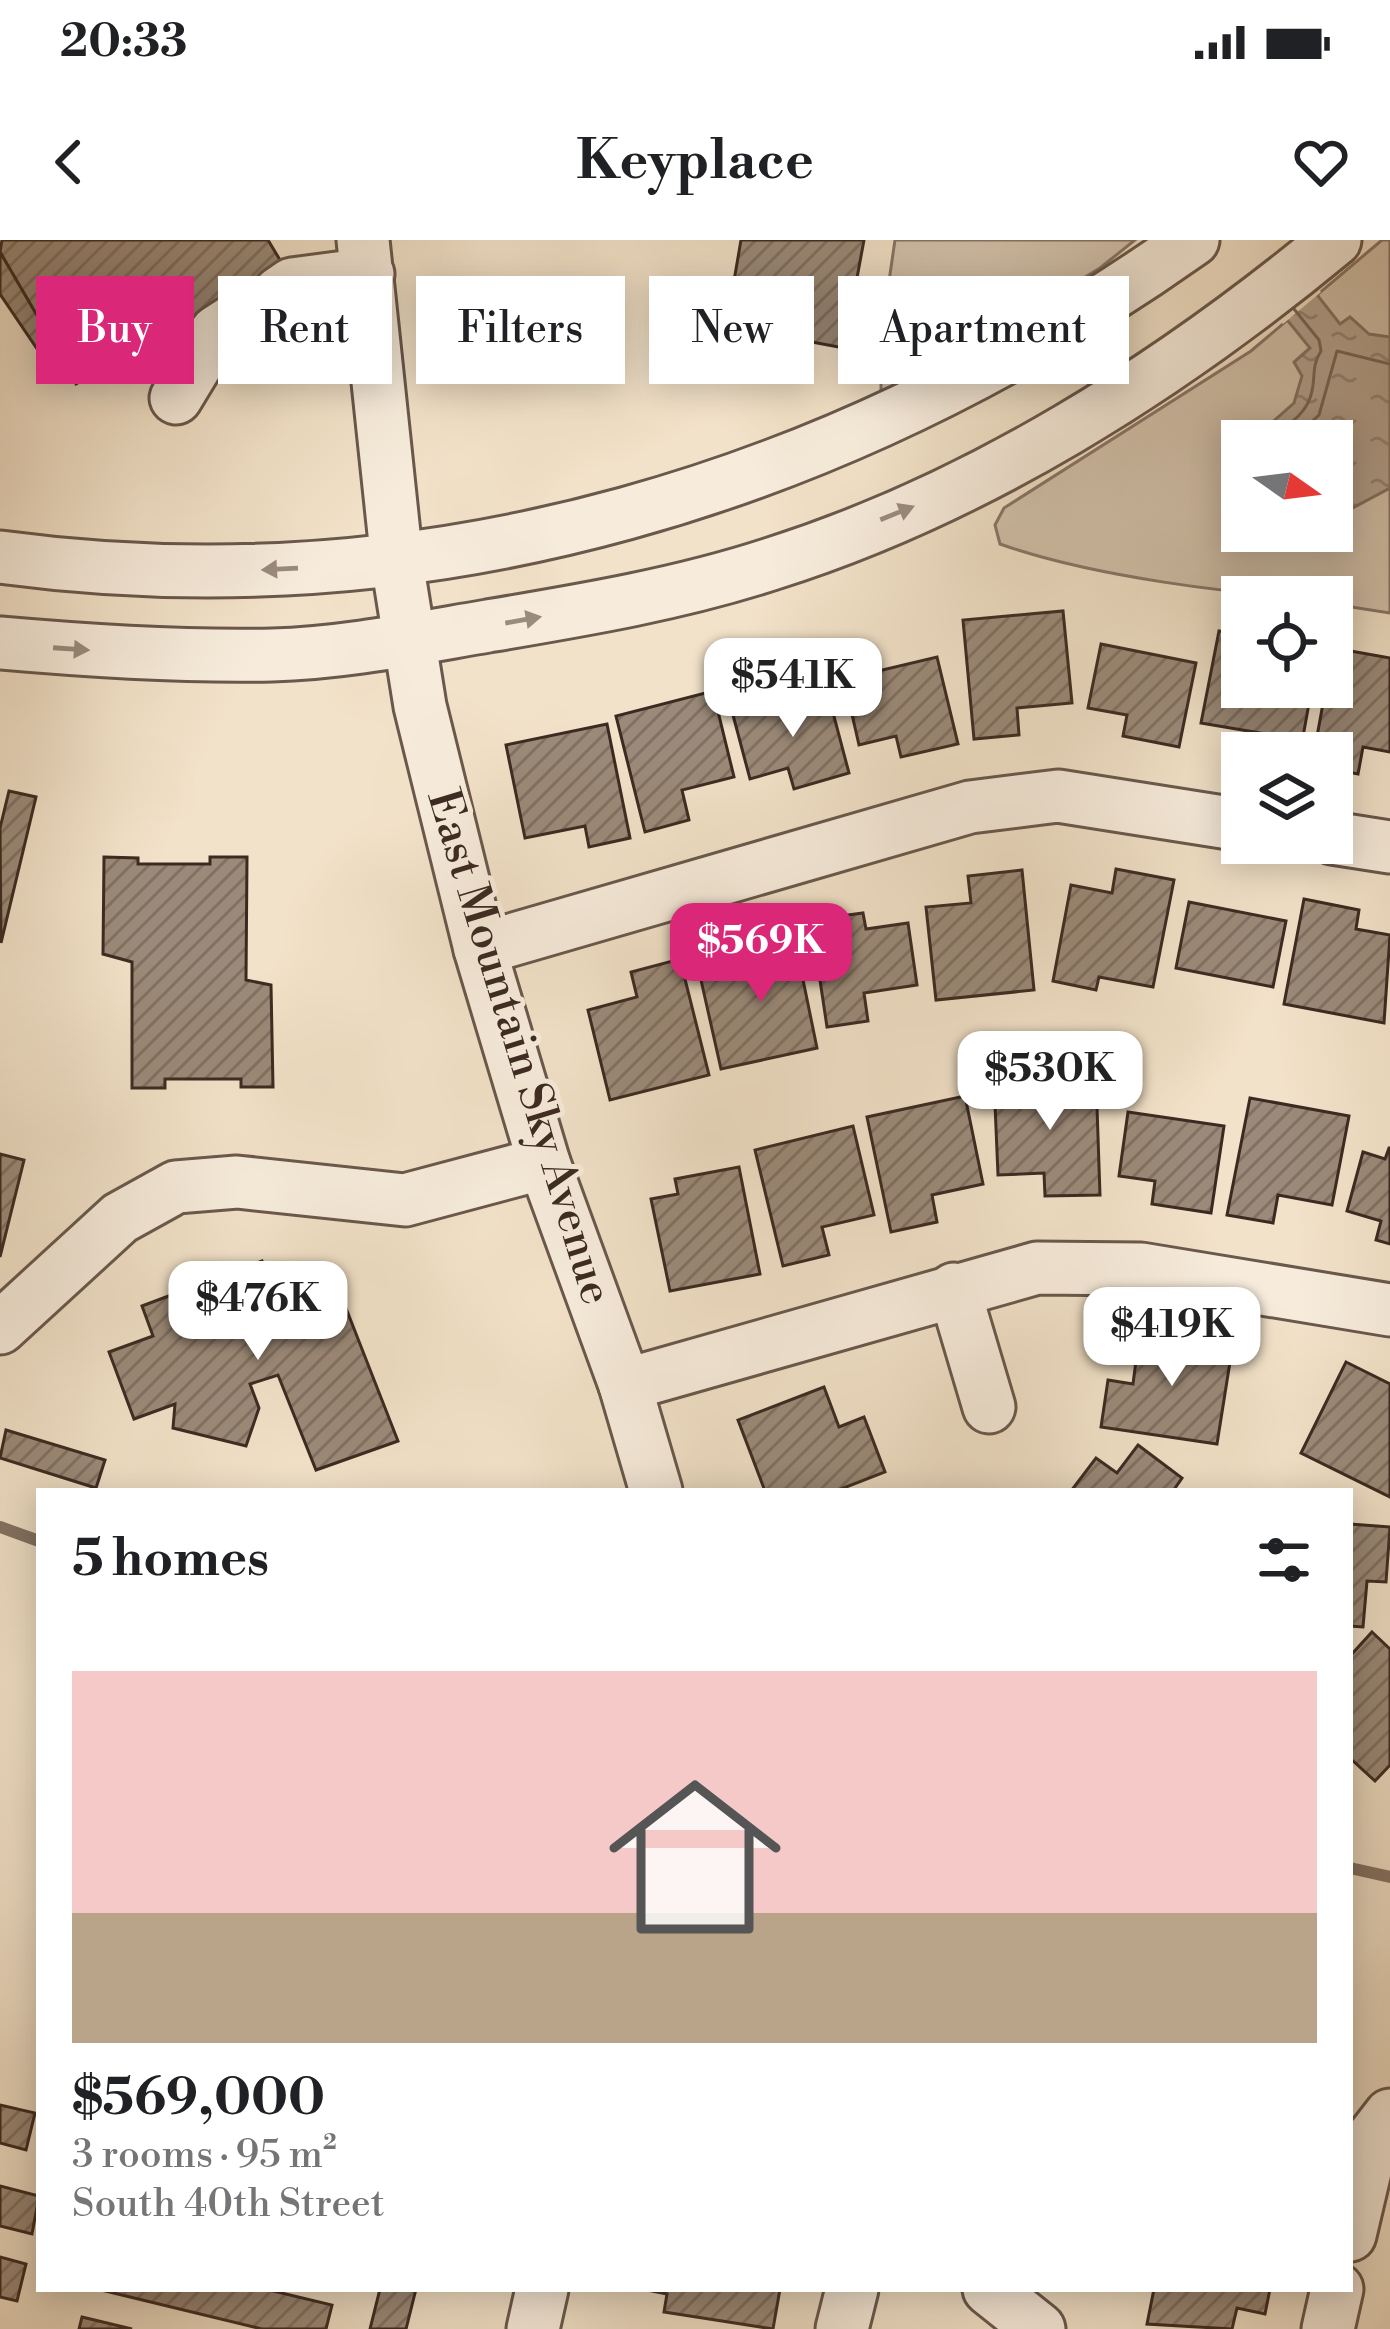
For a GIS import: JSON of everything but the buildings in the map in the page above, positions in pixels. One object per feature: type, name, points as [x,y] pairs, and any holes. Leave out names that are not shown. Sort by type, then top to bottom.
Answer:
[{"type":"street","points":[[0,643],[142,653],[276,655],[600,523],[716,489],[876,426],[1006,362],[1193,240]]},
{"type":"street","points":[[0,557],[260,570],[402,600],[612,605],[773,564],[925,502],[1067,429],[1264,299],[1319,253]]},
{"type":"street","points":[[314,276],[365,257]]},
{"type":"street","name":"East Mountain Sky Avenue","points":[[365,257],[402,600],[480,949],[544,1163],[625,1385],[655,1488]]},
{"type":"street","points":[[176,398],[218,331]]},
{"type":"street","points":[[480,949],[970,807],[1058,796],[1221,822]]},
{"type":"street","points":[[1353,841],[1390,847]]},
{"type":"street","points":[[0,1328],[120,1218],[176,1187],[237,1182],[405,1201],[544,1163]]},
{"type":"street","points":[[625,1385],[1036,1268],[1086,1264],[1316,1294],[1390,1310]]},
{"type":"street","points":[[954,1289],[989,1407]]},
{"type":"street","points":[[1353,2222],[1373,2137],[1390,2115]]},
{"type":"street","points":[[532,2329],[541,2292]]},
{"type":"street","points":[[842,2329],[851,2292]]},
{"type":"street","points":[[993,2292],[1039,2329]]},
{"type":"street","points":[[1328,2329],[1336,2292]]},
{"type":"shaded area","points":[[895,240],[1135,240],[1087,276],[890,276]]},
{"type":"shaded area","points":[[1382,240],[1390,240],[1390,613],[1353,607],[1353,576],[1221,576],[1221,589],[1035,555],[1000,544],[995,525],[1004,508],[1251,351]]},
{"type":"shaded area","points":[[881,384],[909,384],[881,401]]},
{"type":"water","points":[[1222,240],[1274,240],[1340,324],[1350,317],[1369,334],[1390,337],[1390,488],[1353,508],[1353,420],[1275,420],[1294,403],[1302,376],[1294,362],[1310,348]]},
{"type":"pier","points":[[1216,240],[1281,240],[1321,292],[1283,324]]},
{"type":"waterway","points":[[0,1527],[36,1540]]},
{"type":"waterway","points":[[1353,1869],[1390,1877]]}]
